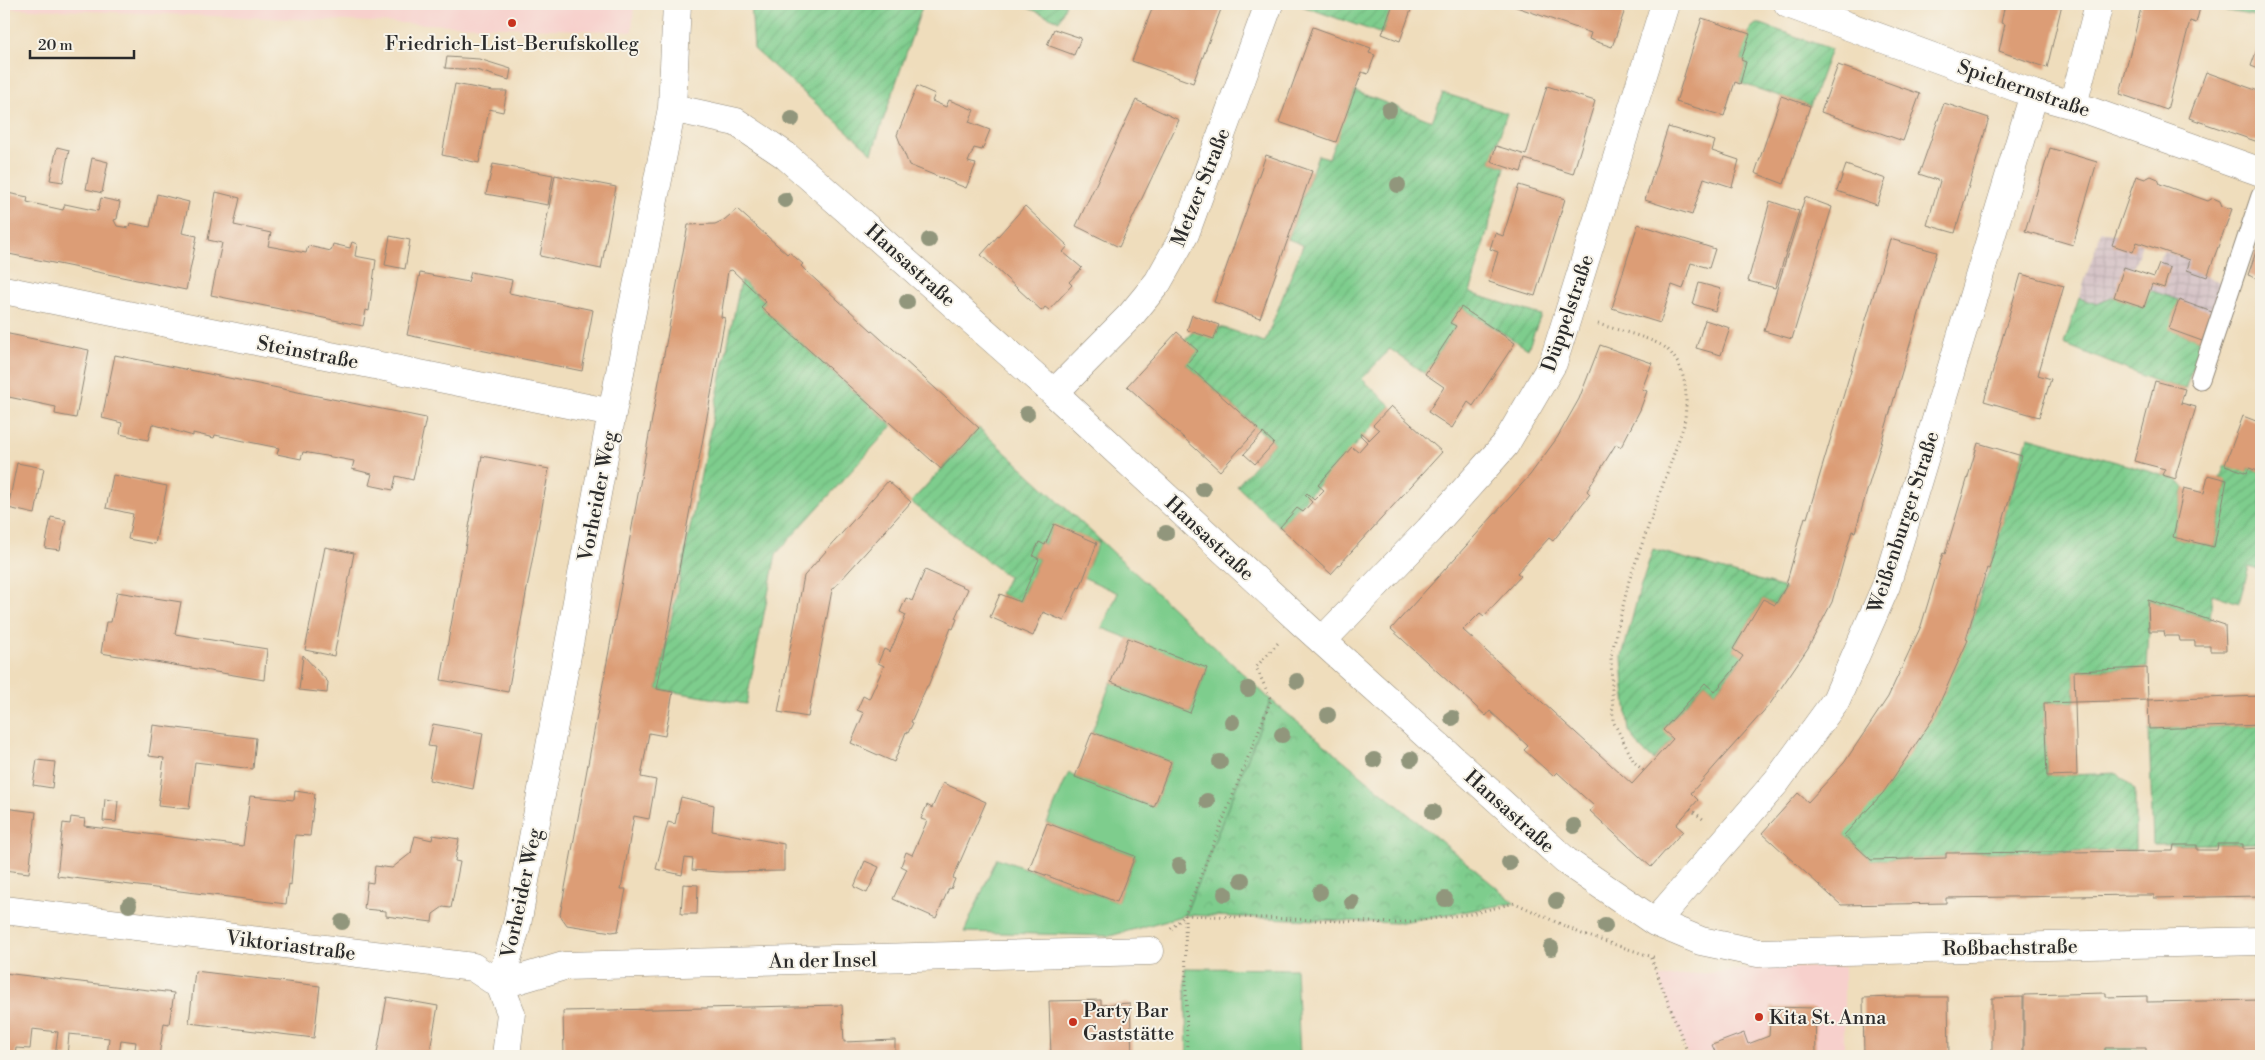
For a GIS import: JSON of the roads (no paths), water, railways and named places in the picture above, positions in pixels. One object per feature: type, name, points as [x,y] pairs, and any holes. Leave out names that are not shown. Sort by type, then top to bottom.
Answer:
[{"type":"street","name":"Vorheider Weg","points":[[500,985],[518,924],[612,413],[672,108],[677,4]]},
{"type":"street","name":"Metzer Straße","points":[[1054,393],[1131,315],[1158,282],[1185,234],[1269,4]]},
{"type":"street","name":"Düppelstraße","points":[[1322,641],[1435,523],[1506,445],[1553,363],[1665,4]]},
{"type":"street","name":"Spichernstraße","points":[[1788,4],[2034,94],[2073,105],[2261,172]]},
{"type":"street","points":[[2073,105],[2099,4]]},
{"type":"street","name":"Weißenburger Straße","points":[[1655,922],[1777,781],[1836,700],[1886,586],[2034,94]]},
{"type":"street","name":"Hansastraße","points":[[672,108],[736,122],[785,155],[1054,393],[1299,620],[1566,861],[1655,922],[1701,941],[1758,953]]},
{"type":"street","name":"Steinstraße","points":[[4,290],[612,413]]},
{"type":"street","name":"Viktoriastraße","points":[[4,910],[473,967],[500,985]]},
{"type":"street","name":"Roßbachstraße","points":[[1758,953],[2261,941]]},
{"type":"street","name":"An der Insel","points":[[500,985],[564,966],[1150,951]]},
{"type":"street","points":[[500,985],[511,1013],[506,1056]]},
{"type":"lane","points":[[2200,379],[2261,196]]},
{"type":"place","name":"Friedrich-List-Berufskolleg","points":[[512,23]]},
{"type":"place","name":"Kita St. Anna","points":[[1759,1017]]},
{"type":"place","name":"Party Bar Gaststätte","points":[[1073,1022]]}]
